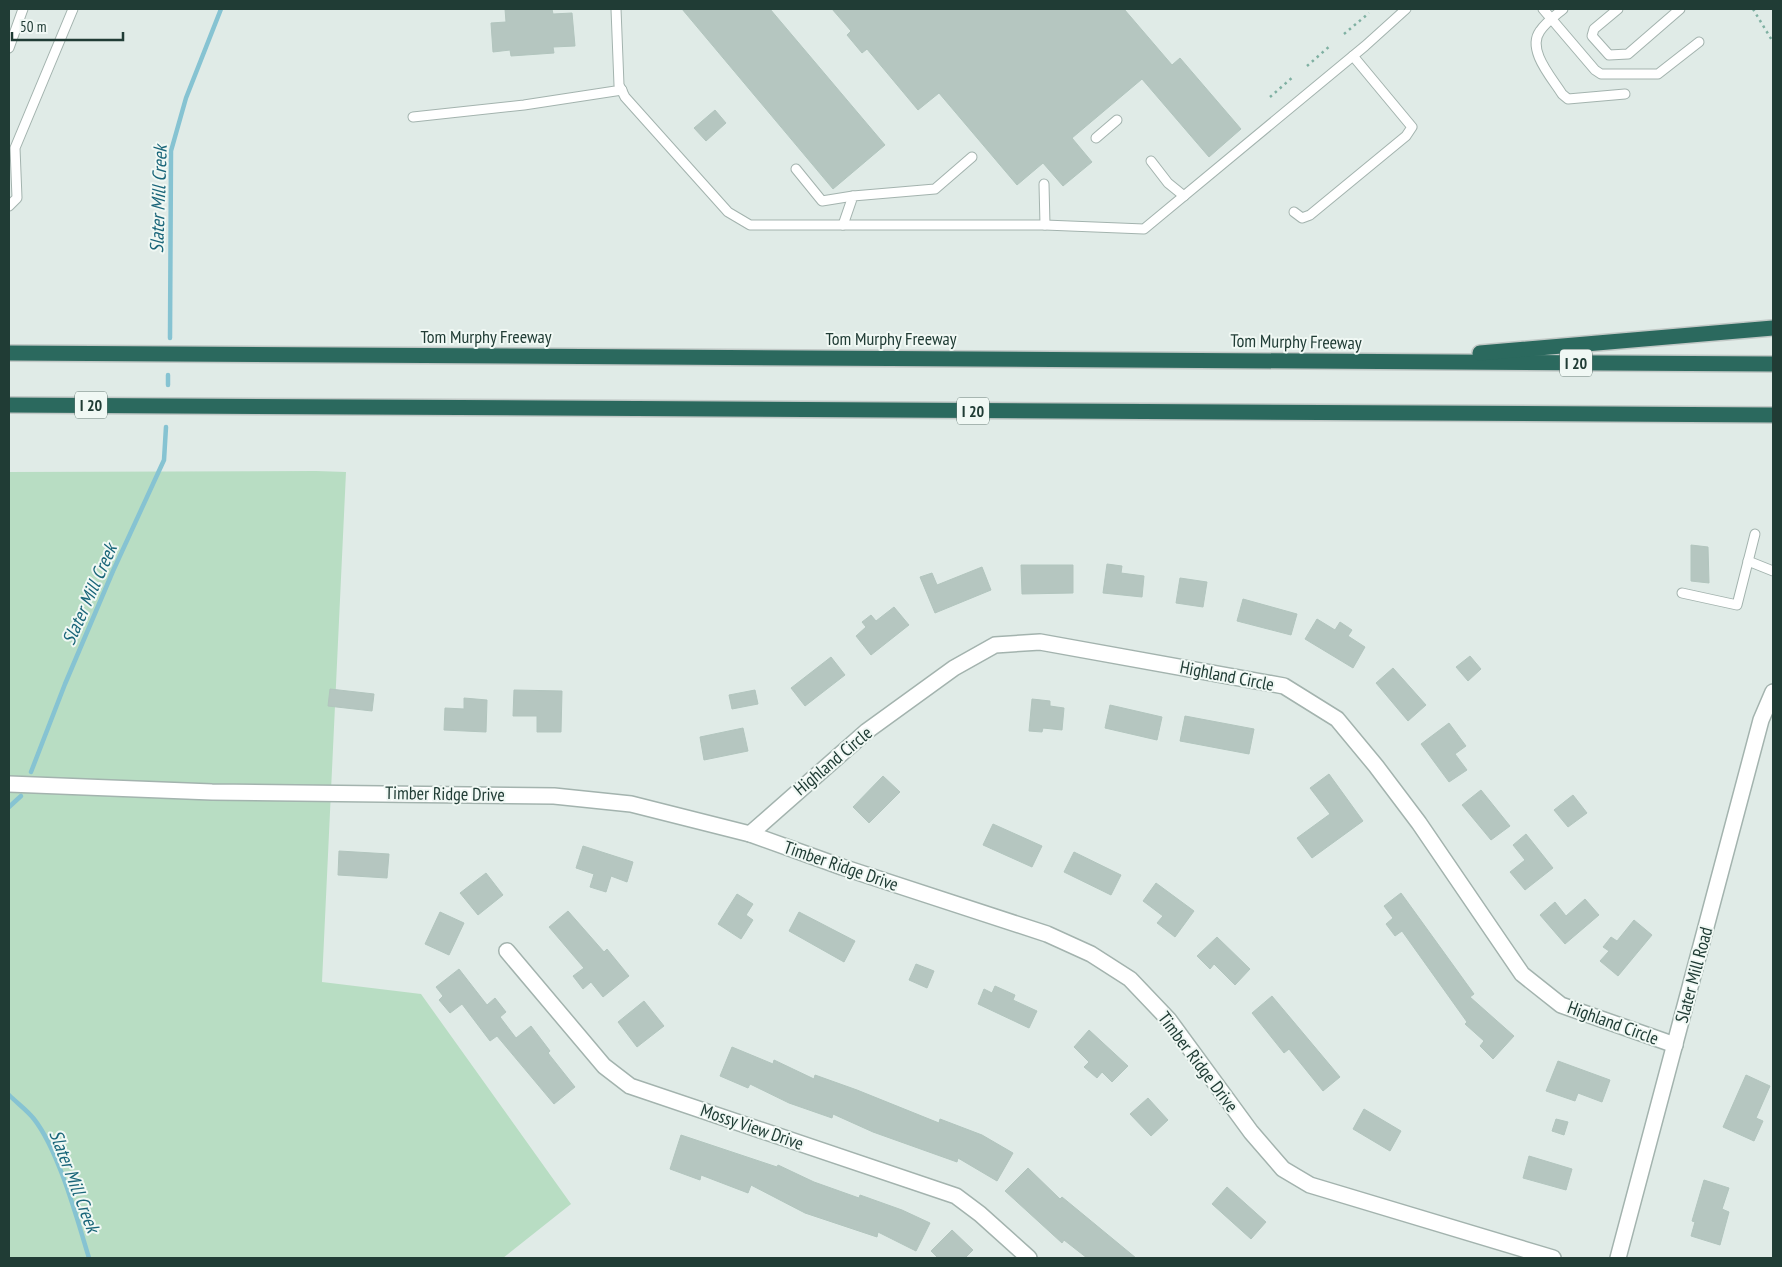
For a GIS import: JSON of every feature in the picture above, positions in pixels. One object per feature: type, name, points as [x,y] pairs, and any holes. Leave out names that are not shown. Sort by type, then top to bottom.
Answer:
[{"type":"highway","points":[[1379,361],[1773,328]]},
{"type":"highway","name":"Tom Murphy Freeway","points":[[9,353],[1773,364]]},
{"type":"highway","name":"I 20","points":[[9,404],[1773,415]]},
{"type":"street","name":"Highland Circle","points":[[750,834],[867,731],[954,668],[995,645],[1040,642],[1110,653],[1284,686],[1337,719],[1376,766],[1419,823],[1522,974],[1561,1005],[1675,1045]]},
{"type":"street","name":"Slater Mill Road","points":[[1618,1258],[1761,720],[1773,692]]},
{"type":"street","name":"Timber Ridge Drive","points":[[9,784],[212,792],[554,796],[631,804],[750,834],[842,867],[1047,934],[1091,954],[1130,979],[1169,1020],[1251,1132],[1283,1169],[1310,1185],[1553,1258]]},
{"type":"street","name":"Mossy View Drive","points":[[507,950],[604,1066],[630,1086],[956,1196],[980,1214],[1029,1258]]},
{"type":"lane","points":[[9,48],[24,9]]},
{"type":"lane","points":[[9,206],[17,198],[15,148],[74,9]]},
{"type":"lane","points":[[616,9],[619,85],[625,97],[728,212],[750,225],[1045,225],[1144,229],[1353,56],[1406,9]]},
{"type":"lane","points":[[1543,9],[1601,74],[1658,74],[1699,42]]},
{"type":"lane","points":[[1563,9],[1539,32],[1537,54],[1562,94],[1568,99],[1625,94]]},
{"type":"lane","points":[[1618,9],[1594,29],[1592,36],[1609,55],[1628,54],[1680,9]]},
{"type":"lane","points":[[1294,212],[1302,218],[1310,215],[1406,136],[1412,127],[1353,56]]},
{"type":"lane","points":[[413,117],[524,105],[622,90]]},
{"type":"lane","points":[[1096,138],[1117,120]]},
{"type":"lane","points":[[796,169],[822,201],[853,196],[935,189],[972,157]]},
{"type":"lane","points":[[1151,161],[1168,183],[1184,196]]},
{"type":"lane","points":[[1044,184],[1045,225]]},
{"type":"lane","points":[[844,225],[853,196]]},
{"type":"lane","points":[[1682,593],[1737,605],[1755,534]]},
{"type":"lane","points":[[1748,562],[1773,571]]},
{"type":"path","points":[[1752,9],[1773,42]]},
{"type":"path","points":[[1344,34],[1369,13]]},
{"type":"path","points":[[1307,66],[1331,45]]},
{"type":"path","points":[[1270,97],[1294,76]]},
{"type":"green space","points":[[9,472],[346,472],[322,982],[421,994],[571,1204],[503,1258],[9,1258]]},
{"type":"building","points":[[505,9],[552,9],[553,14],[572,13],[575,46],[553,47],[554,53],[511,56],[510,50],[493,52],[491,23],[506,22]]},
{"type":"building","points":[[682,9],[770,9],[885,145],[833,189]]},
{"type":"building","points":[[832,9],[1124,9],[1172,65],[1180,58],[1241,129],[1209,157],[1142,79],[1072,138],[1092,162],[1063,186],[1043,163],[1017,185],[939,93],[918,110],[867,49],[862,53],[847,35],[851,31]]},
{"type":"building","points":[[715,110],[726,123],[706,141],[694,128]]},
{"type":"building","points":[[1691,545],[1708,547],[1709,583],[1691,581]]},
{"type":"building","points":[[1107,564],[1122,566],[1121,573],[1144,576],[1142,597],[1103,593]]},
{"type":"building","points":[[1021,565],[1073,565],[1073,593],[1022,594]]},
{"type":"building","points":[[982,567],[991,590],[935,613],[920,577],[932,573],[937,585]]},
{"type":"building","points":[[1180,578],[1207,582],[1203,607],[1176,603]]},
{"type":"building","points":[[1243,599],[1297,614],[1291,635],[1237,621]]},
{"type":"building","points":[[894,607],[909,625],[871,655],[856,636],[866,627],[862,622],[871,615],[876,621]]},
{"type":"building","points":[[1317,619],[1335,630],[1340,622],[1352,630],[1348,636],[1365,647],[1353,668],[1305,639]]},
{"type":"building","points":[[1470,656],[1481,669],[1468,681],[1456,667]]},
{"type":"building","points":[[831,657],[845,675],[805,706],[791,688]]},
{"type":"building","points":[[1393,668],[1426,705],[1408,721],[1376,683]]},
{"type":"building","points":[[330,689],[374,694],[372,711],[328,706]]},
{"type":"building","points":[[514,690],[562,691],[561,732],[537,732],[537,716],[513,716]]},
{"type":"building","points":[[755,690],[758,704],[732,709],[729,695]]},
{"type":"building","points":[[464,698],[487,700],[486,732],[444,730],[445,708],[464,709]]},
{"type":"building","points":[[1032,699],[1050,701],[1050,706],[1064,708],[1062,730],[1043,728],[1042,732],[1029,731]]},
{"type":"building","points":[[1110,705],[1162,717],[1157,740],[1105,728]]},
{"type":"building","points":[[1185,716],[1254,729],[1249,754],[1180,741]]},
{"type":"building","points":[[1449,723],[1466,746],[1455,754],[1467,770],[1449,782],[1421,744]]},
{"type":"building","points":[[743,728],[748,751],[704,760],[700,737]]},
{"type":"building","points":[[1329,774],[1363,821],[1312,858],[1297,838],[1330,814],[1310,788]]},
{"type":"building","points":[[883,776],[900,792],[869,823],[853,807]]},
{"type":"building","points":[[1481,790],[1510,826],[1491,840],[1462,805]]},
{"type":"building","points":[[1573,795],[1587,813],[1568,827],[1554,810]]},
{"type":"building","points":[[993,824],[1042,846],[1032,867],[983,845]]},
{"type":"building","points":[[1526,834],[1553,868],[1525,890],[1510,872],[1525,860],[1513,845]]},
{"type":"building","points":[[583,846],[633,862],[627,882],[611,876],[606,892],[590,887],[594,874],[576,868]]},
{"type":"building","points":[[339,851],[389,854],[387,878],[338,875]]},
{"type":"building","points":[[1074,852],[1121,875],[1111,895],[1064,872]]},
{"type":"building","points":[[486,873],[503,895],[478,915],[460,893]]},
{"type":"building","points":[[1156,883],[1194,911],[1175,937],[1157,923],[1163,916],[1143,901]]},
{"type":"building","points":[[1401,893],[1474,994],[1470,997],[1514,1036],[1493,1059],[1480,1046],[1484,1041],[1465,1024],[1467,1022],[1402,931],[1395,936],[1386,924],[1393,918],[1384,906]]},
{"type":"building","points":[[737,894],[753,904],[746,915],[753,920],[741,939],[718,924]]},
{"type":"building","points":[[1585,899],[1599,915],[1565,944],[1540,915],[1555,902],[1566,916]]},
{"type":"building","points":[[568,911],[604,952],[607,949],[629,976],[603,997],[591,982],[583,989],[573,976],[584,968],[549,927]]},
{"type":"building","points":[[440,912],[464,923],[449,955],[425,944]]},
{"type":"building","points":[[799,912],[855,941],[844,962],[789,931]]},
{"type":"building","points":[[1634,920],[1652,935],[1618,976],[1600,961],[1609,951],[1603,947],[1611,937],[1617,941]]},
{"type":"building","points":[[1217,937],[1250,969],[1235,985],[1214,964],[1210,969],[1197,956]]},
{"type":"building","points":[[916,964],[934,971],[927,988],[909,980]]},
{"type":"building","points":[[459,969],[487,1005],[495,998],[506,1012],[500,1017],[516,1038],[531,1026],[550,1051],[548,1053],[575,1087],[554,1104],[497,1036],[490,1041],[462,1004],[450,1013],[439,1000],[443,996],[436,987]]},
{"type":"building","points":[[995,986],[1015,995],[1013,1000],[1037,1011],[1029,1028],[978,1004],[984,989],[992,993]]},
{"type":"building","points":[[1272,996],[1340,1077],[1323,1091],[1289,1049],[1284,1053],[1252,1013]]},
{"type":"building","points":[[644,1001],[664,1026],[637,1047],[618,1022]]},
{"type":"building","points":[[1089,1030],[1128,1066],[1112,1082],[1102,1072],[1097,1078],[1084,1067],[1089,1062],[1074,1047]]},
{"type":"building","points":[[732,1047],[773,1064],[774,1060],[814,1079],[815,1075],[857,1090],[939,1123],[940,1119],[982,1135],[1013,1153],[997,1181],[958,1158],[957,1162],[873,1132],[833,1114],[832,1118],[789,1103],[750,1084],[748,1088],[720,1076]]},
{"type":"building","points":[[1558,1061],[1610,1080],[1602,1102],[1578,1093],[1575,1101],[1546,1091]]},
{"type":"building","points":[[1746,1075],[1770,1086],[1756,1118],[1763,1121],[1754,1141],[1723,1127]]},
{"type":"building","points":[[1148,1098],[1168,1120],[1151,1136],[1130,1114]]},
{"type":"building","points":[[1364,1109],[1401,1131],[1390,1151],[1353,1129]]},
{"type":"building","points":[[1556,1119],[1568,1122],[1564,1135],[1552,1131]]},
{"type":"building","points":[[681,1135],[777,1167],[778,1165],[814,1182],[859,1198],[860,1195],[902,1210],[930,1223],[916,1251],[878,1232],[877,1237],[805,1213],[751,1185],[748,1193],[701,1175],[700,1180],[670,1169]]},
{"type":"building","points":[[1529,1156],[1572,1169],[1566,1190],[1523,1178]]},
{"type":"building","points":[[1028,1168],[1060,1199],[1062,1197],[1136,1258],[1087,1258],[1064,1240],[1062,1243],[1005,1191]]},
{"type":"building","points":[[1704,1180],[1729,1188],[1722,1209],[1729,1212],[1720,1245],[1691,1236],[1695,1222],[1692,1221]]},
{"type":"building","points":[[1227,1187],[1266,1222],[1251,1239],[1212,1204]]},
{"type":"building","points":[[952,1230],[973,1250],[965,1258],[938,1258],[931,1251]]},
{"type":"waterway","name":"Slater Mill Creek","points":[[170,338],[171,151],[186,98],[221,9]]},
{"type":"waterway","name":"Slater Mill Creek","points":[[168,375],[168,385]]},
{"type":"waterway","name":"Slater Mill Creek","points":[[31,772],[65,684],[113,571],[164,460],[166,427]]},
{"type":"waterway","name":"Slater Mill Creek","points":[[9,807],[21,796]]},
{"type":"waterway","name":"Slater Mill Creek","points":[[9,1095],[34,1119],[51,1149],[73,1205],[89,1258]]}]
